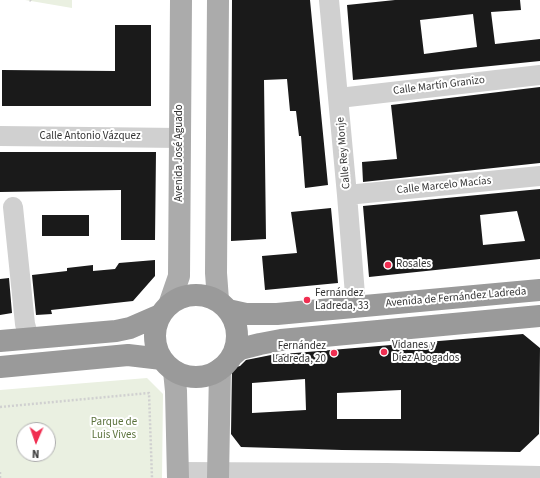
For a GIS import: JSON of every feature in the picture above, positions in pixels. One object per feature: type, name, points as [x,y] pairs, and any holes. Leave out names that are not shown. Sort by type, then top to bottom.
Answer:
[{"type":"highway","name":"Avenida de Fernández Ladreda","points":[[223,305],[246,314],[260,315],[540,290]]},
{"type":"highway","points":[[0,341],[116,331],[130,328],[164,310],[186,296],[199,296],[223,305],[233,320],[236,332],[235,345],[226,363]]},
{"type":"highway","points":[[164,310],[156,327],[156,339],[157,349],[168,365]]},
{"type":"highway","points":[[0,367],[128,355],[168,365],[189,375],[199,376],[207,375],[226,363],[240,349],[281,340],[540,316]]},
{"type":"main road","name":"Avenida José Aguado","points":[[164,310],[179,276],[181,0]]},
{"type":"main road","points":[[218,0],[216,272],[223,305]]},
{"type":"main road","points":[[218,475],[226,363]]},
{"type":"main road","points":[[168,365],[176,391],[178,475]]},
{"type":"street","name":"Calle Rey Monje","points":[[329,0],[339,98],[356,307]]},
{"type":"street","name":"Calle Martín Granizo","points":[[339,98],[540,75]]},
{"type":"street","name":"Calle Antonio Vázquez","points":[[0,136],[180,138]]},
{"type":"street","name":"Calle Marcelo Macías","points":[[347,196],[540,176]]},
{"type":"street","points":[[13,207],[25,324],[29,338]]},
{"type":"street","points":[[178,475],[540,476]]},
{"type":"path","points":[[0,407],[149,394],[152,478]]},
{"type":"path","points":[[0,472],[0,478]]},
{"type":"green space","points":[[25,0],[72,0],[72,8],[31,1]]},
{"type":"green space","name":"Parque de Luis Vives","points":[[147,378],[163,394],[162,478],[0,478],[0,390]]},
{"type":"building","points":[[232,0],[310,0],[328,185],[305,188],[301,136],[299,136],[296,111],[290,111],[287,79],[264,80],[266,239],[231,241]]},
{"type":"building","points":[[395,0],[520,0],[521,10],[491,12],[495,44],[540,39],[540,61],[353,80],[347,5]],"holes":[[[473,14],[477,47],[424,54],[420,20]]]},
{"type":"building","points":[[115,25],[151,25],[151,106],[2,106],[2,70],[115,71]]},
{"type":"building","points":[[540,87],[540,163],[363,182],[362,162],[397,159],[391,105]]},
{"type":"building","points":[[0,152],[156,152],[155,240],[121,240],[121,190],[0,192]]},
{"type":"building","points":[[540,189],[540,259],[369,277],[363,206]],"holes":[[[517,211],[525,241],[483,245],[480,215]]]},
{"type":"building","points":[[331,208],[338,283],[265,290],[262,256],[297,253],[291,212]]},
{"type":"building","points":[[42,215],[89,215],[89,236],[42,236]]},
{"type":"building","points":[[155,260],[155,276],[133,301],[51,310],[52,314],[36,315],[32,275],[67,271],[67,268],[93,265],[93,271],[115,269],[119,263]]},
{"type":"building","points":[[9,278],[12,313],[0,315],[0,279]]},
{"type":"building","points":[[523,334],[540,348],[539,434],[520,452],[241,447],[231,434],[232,368],[240,366],[246,360],[271,355]],"holes":[[[305,379],[306,410],[252,413],[252,383]],[[401,390],[401,419],[337,419],[337,393]]]},
{"type":"place","name":"Rosales","points":[[388,265]]},
{"type":"place","name":"Fernández Ladreda, 33","points":[[307,300]]},
{"type":"place","name":"Vidanes y Díez Abogados","points":[[384,352]]},
{"type":"place","name":"Fernández Ladreda, 20","points":[[334,353]]}]
